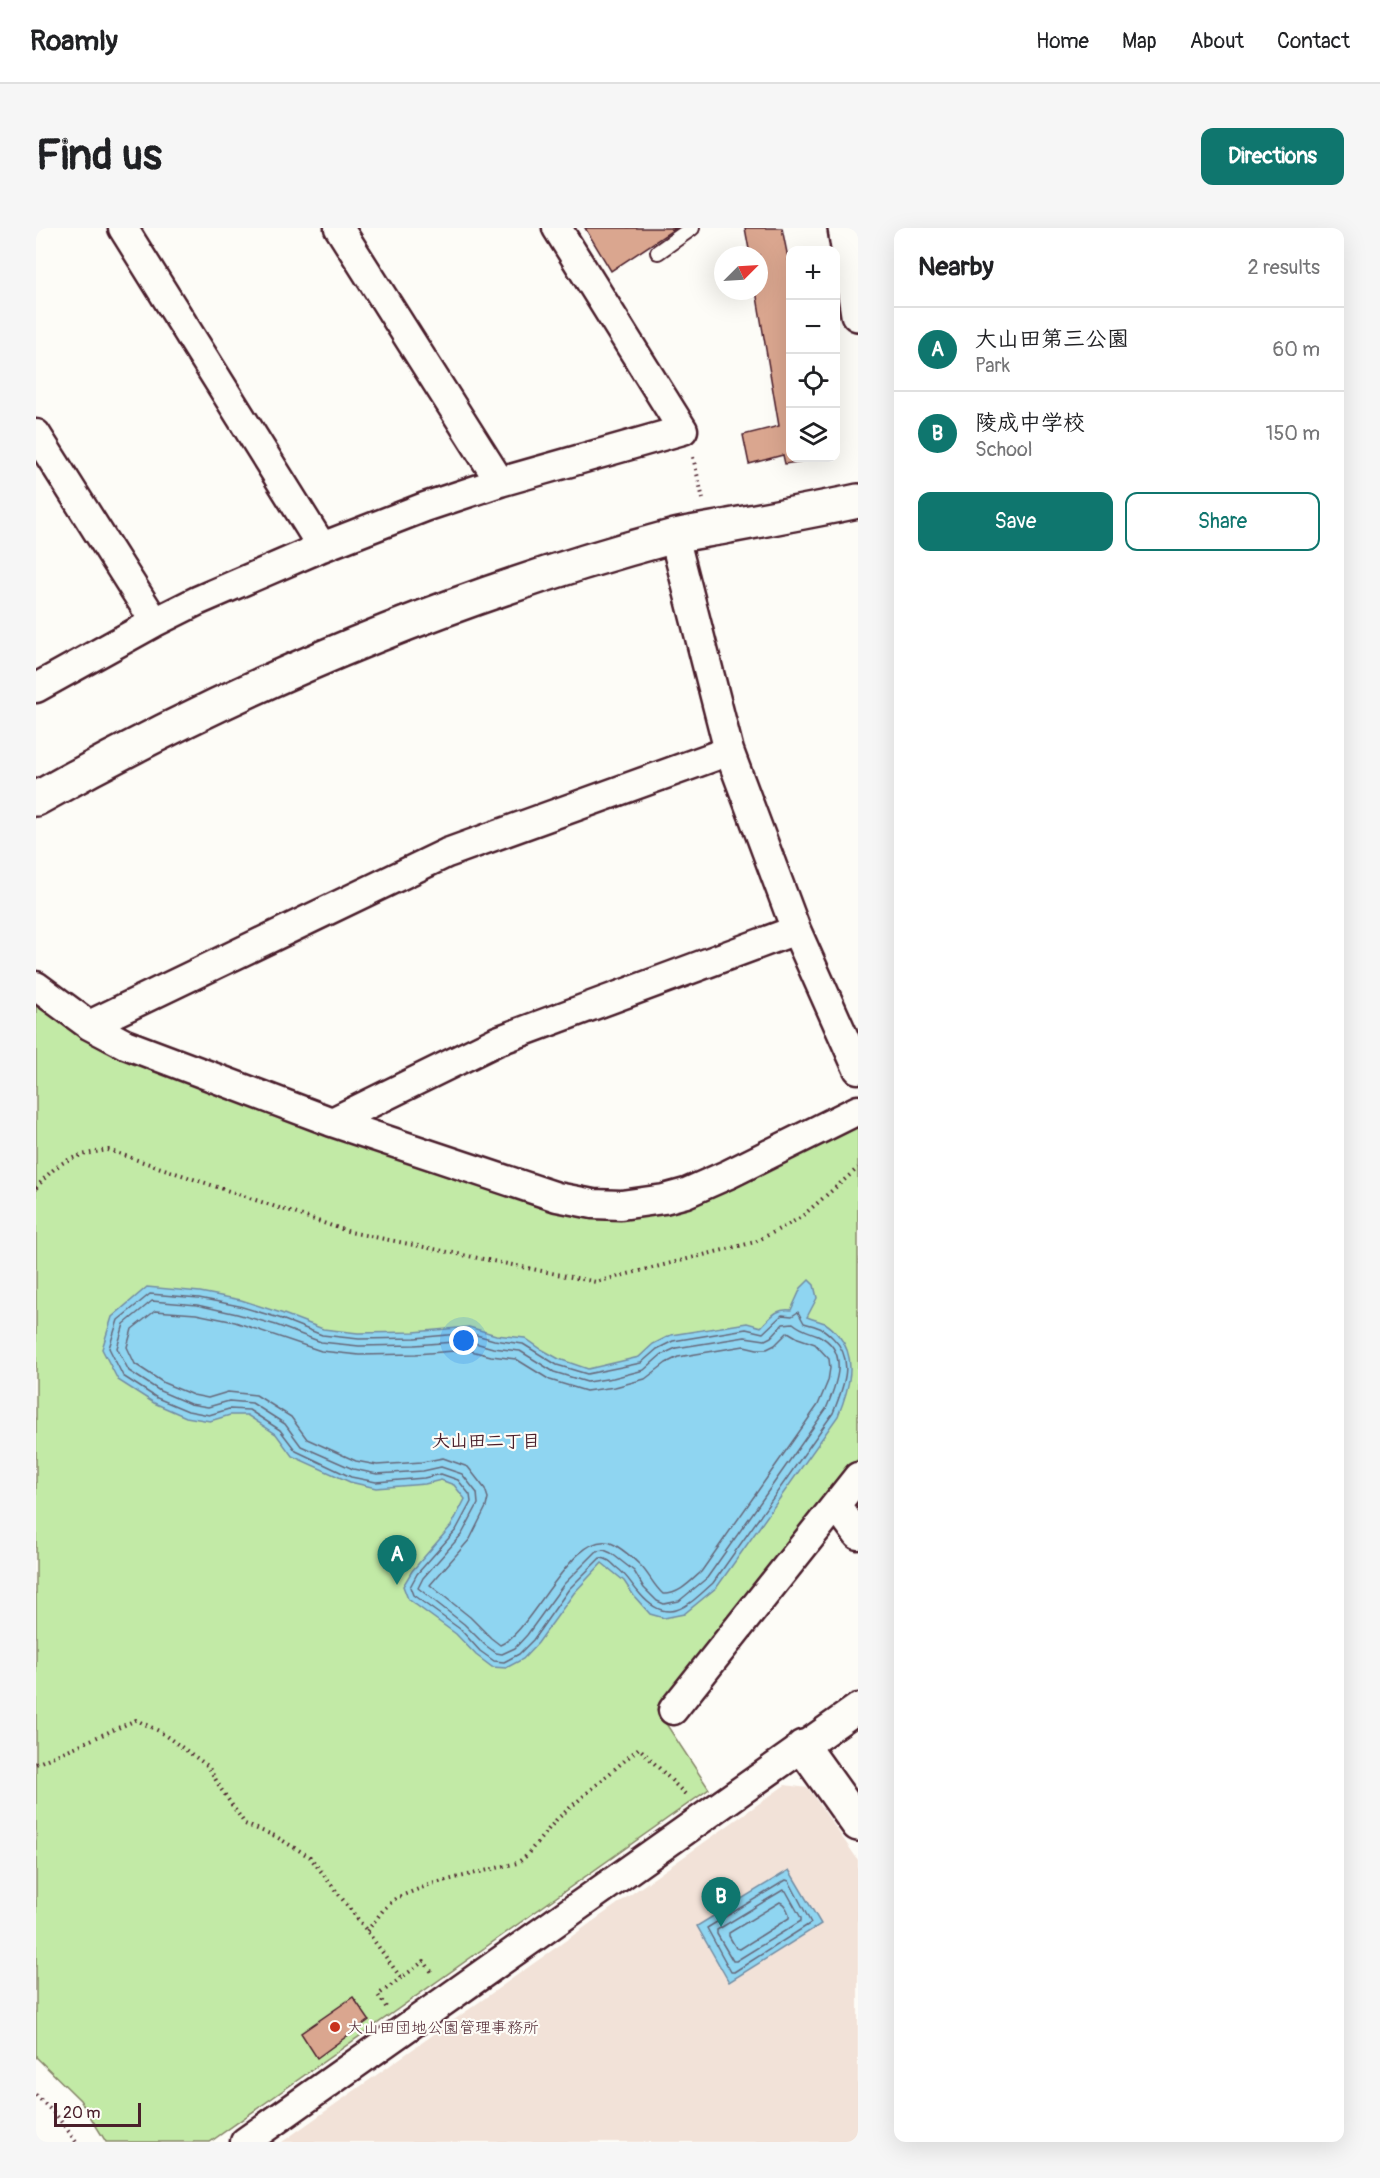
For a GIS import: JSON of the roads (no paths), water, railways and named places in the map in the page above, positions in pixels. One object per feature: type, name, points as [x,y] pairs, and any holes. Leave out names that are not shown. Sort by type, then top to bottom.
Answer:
[{"type":"street","points":[[124,228],[322,547]]},
{"type":"street","points":[[339,228],[500,482]]},
{"type":"street","points":[[36,688],[197,601],[322,547],[425,507],[500,482],[683,430],[557,228]]},
{"type":"street","points":[[845,228],[858,314]]},
{"type":"street","points":[[36,434],[155,622]]},
{"type":"street","points":[[36,799],[176,724],[340,649],[487,593],[549,572],[674,536],[858,501]]},
{"type":"street","points":[[674,536],[729,751],[795,930],[858,1070]]},
{"type":"street","points":[[89,1024],[447,853],[729,751]]},
{"type":"street","points":[[332,1122],[497,1041],[795,930]]},
{"type":"street","points":[[36,986],[89,1024],[125,1044],[332,1122],[557,1197],[593,1204],[621,1205],[664,1199],[686,1193],[858,1110]]},
{"type":"street","points":[[673,1710],[858,1477]]},
{"type":"street","points":[[836,1505],[858,1535]]},
{"type":"street","points":[[245,2142],[858,1708]]},
{"type":"street","points":[[803,1747],[858,1824]]},
{"type":"lane","points":[[658,252],[692,228]]},
{"type":"water","points":[[809,1280],[814,1285],[817,1298],[807,1317],[831,1327],[845,1345],[850,1364],[848,1385],[838,1416],[717,1587],[684,1614],[664,1618],[650,1614],[624,1581],[602,1563],[574,1593],[538,1643],[523,1659],[506,1668],[492,1667],[476,1655],[456,1634],[408,1599],[403,1586],[412,1571],[451,1526],[465,1499],[454,1485],[441,1480],[425,1484],[376,1488],[350,1482],[292,1456],[276,1434],[247,1415],[230,1415],[210,1421],[186,1417],[154,1403],[118,1380],[102,1349],[112,1317],[147,1287],[200,1292],[241,1300],[323,1329],[358,1333],[414,1332],[469,1327],[496,1335],[525,1338],[559,1359],[588,1369],[639,1357],[653,1344],[671,1335],[747,1323],[761,1327],[781,1310],[791,1310],[801,1288]]},
{"type":"water","points":[[789,1870],[821,1924],[729,1982],[697,1926]]},
{"type":"place","name":"大山田第三公園","points":[[397,1585]]},
{"type":"place","name":"陵成中学校","points":[[721,1927]]},
{"type":"place","name":"大山田団地公園管理事務所","points":[[335,2027]]},
{"type":"district","name":"大山田二丁目","points":[[486,1441]]}]
